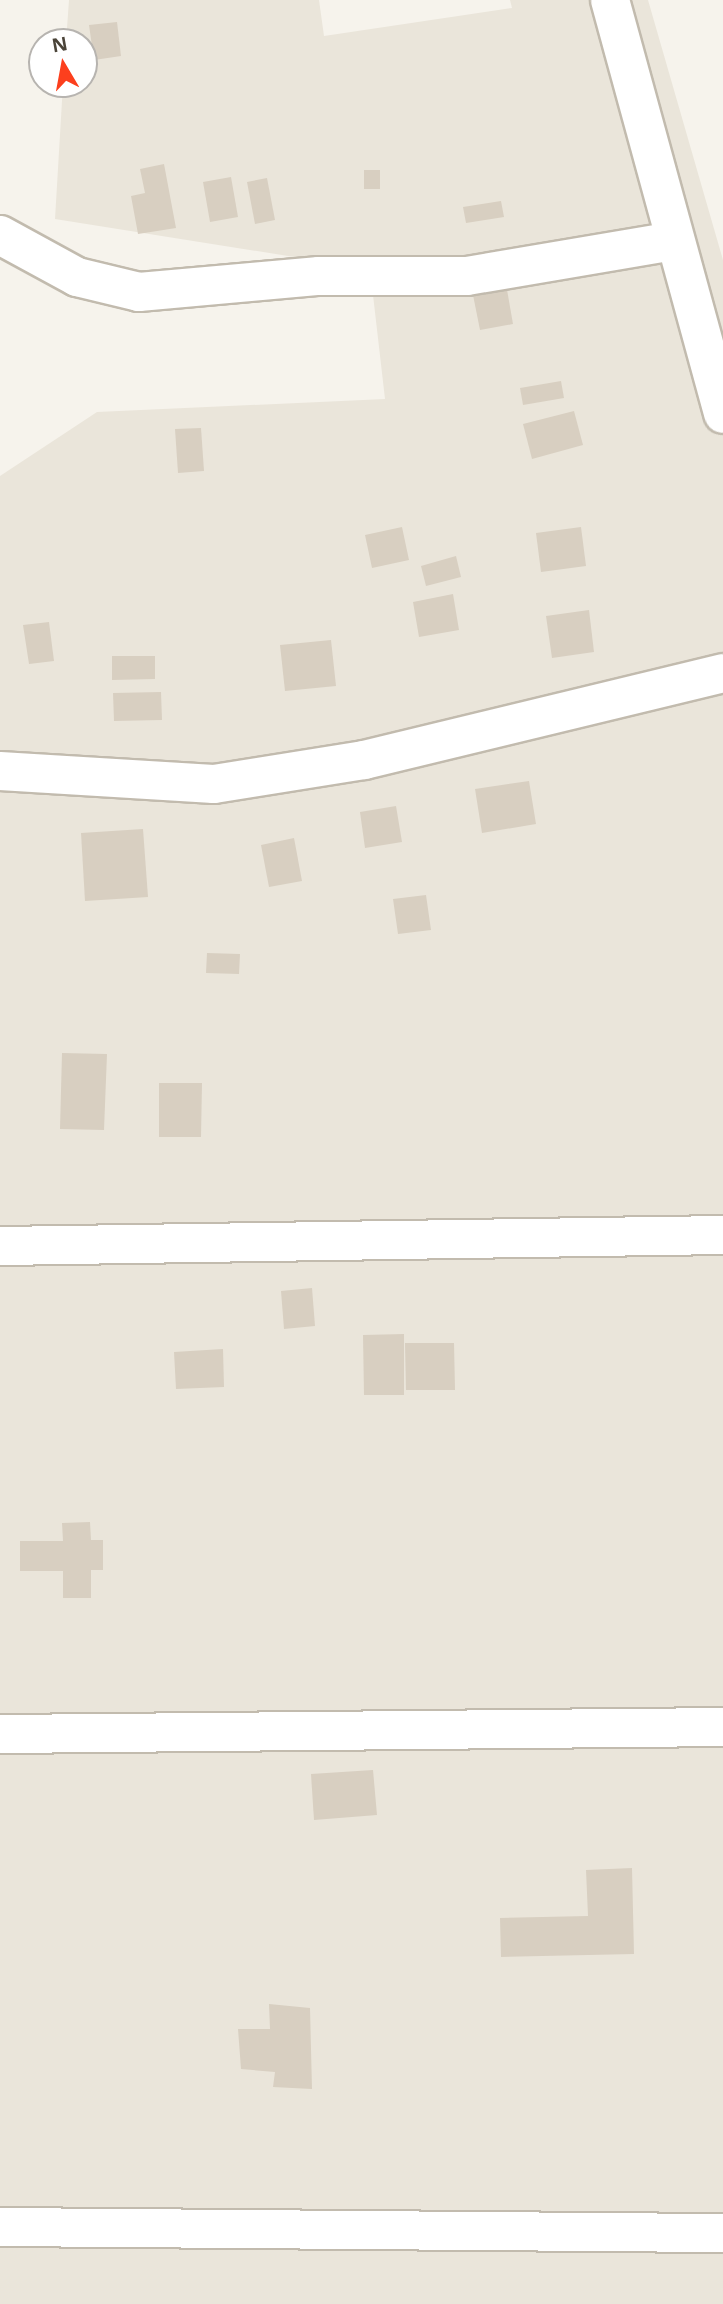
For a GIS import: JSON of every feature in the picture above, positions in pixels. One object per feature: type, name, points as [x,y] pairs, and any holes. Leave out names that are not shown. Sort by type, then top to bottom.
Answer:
[{"type":"street","points":[[610,0],[723,414]]},
{"type":"street","points":[[0,235],[46,254],[77,277],[139,292],[319,276],[467,276],[675,241]]},
{"type":"street","points":[[0,771],[214,784],[364,760],[723,673]]},
{"type":"street","points":[[0,1245],[723,1235]]},
{"type":"street","points":[[0,1734],[723,1727]]},
{"type":"street","points":[[0,2227],[723,2233]]},
{"type":"shaded area","points":[[69,0],[319,0],[324,36],[512,8],[510,0],[648,0],[723,260],[723,2304],[0,2304],[0,476],[97,412],[385,399],[370,269],[55,219],[62,98],[98,98],[98,28],[67,28]]},
{"type":"building","points":[[117,22],[121,56],[98,59],[98,28],[89,28],[89,25]]},
{"type":"building","points":[[164,164],[176,228],[138,234],[131,196],[145,193],[140,169]]},
{"type":"building","points":[[364,170],[380,170],[380,189],[364,189]]},
{"type":"building","points":[[231,177],[238,217],[210,222],[203,182]]},
{"type":"building","points":[[267,178],[275,220],[255,224],[247,182]]},
{"type":"building","points":[[501,201],[504,217],[466,223],[463,207]]},
{"type":"building","points":[[506,284],[513,324],[480,330],[472,290]]},
{"type":"building","points":[[561,381],[564,398],[523,405],[520,388]]},
{"type":"building","points":[[574,411],[583,445],[532,459],[523,424]]},
{"type":"building","points":[[201,428],[204,471],[178,473],[175,429]]},
{"type":"building","points":[[402,527],[409,560],[372,568],[365,535]]},
{"type":"building","points":[[581,527],[586,566],[541,572],[536,533]]},
{"type":"building","points":[[456,556],[461,577],[426,586],[421,566]]},
{"type":"building","points":[[453,594],[459,630],[419,637],[413,602]]},
{"type":"building","points":[[589,610],[594,652],[552,658],[546,616]]},
{"type":"building","points":[[49,622],[54,661],[29,664],[23,625]]},
{"type":"building","points":[[331,640],[336,686],[285,691],[280,645]]},
{"type":"building","points":[[112,656],[155,656],[155,679],[112,680]]},
{"type":"building","points":[[161,692],[162,720],[114,721],[113,693]]},
{"type":"building","points":[[529,781],[536,824],[482,833],[475,789]]},
{"type":"building","points":[[396,806],[402,842],[365,848],[360,812]]},
{"type":"building","points":[[143,829],[148,897],[85,901],[81,833]]},
{"type":"building","points":[[294,838],[302,881],[269,887],[261,845]]},
{"type":"building","points":[[426,895],[431,930],[398,934],[393,899]]},
{"type":"building","points":[[207,953],[240,954],[239,974],[206,973]]},
{"type":"building","points":[[62,1053],[107,1054],[104,1130],[60,1129]]},
{"type":"building","points":[[159,1083],[202,1083],[201,1137],[159,1137]]},
{"type":"building","points":[[312,1288],[315,1326],[284,1329],[281,1291]]},
{"type":"building","points":[[404,1334],[404,1395],[364,1395],[363,1335]]},
{"type":"building","points":[[405,1343],[454,1343],[455,1390],[406,1390]]},
{"type":"building","points":[[223,1349],[224,1387],[176,1389],[174,1352]]},
{"type":"building","points":[[90,1522],[91,1540],[103,1540],[103,1570],[91,1570],[91,1598],[63,1598],[63,1571],[20,1571],[20,1541],[63,1541],[62,1523]]},
{"type":"building","points":[[373,1770],[377,1815],[314,1820],[311,1774]]},
{"type":"building","points":[[632,1868],[634,1954],[501,1957],[500,1918],[588,1916],[586,1870]]},
{"type":"building","points":[[269,2004],[310,2008],[312,2089],[273,2087],[275,2072],[241,2069],[238,2029],[270,2029]]}]
